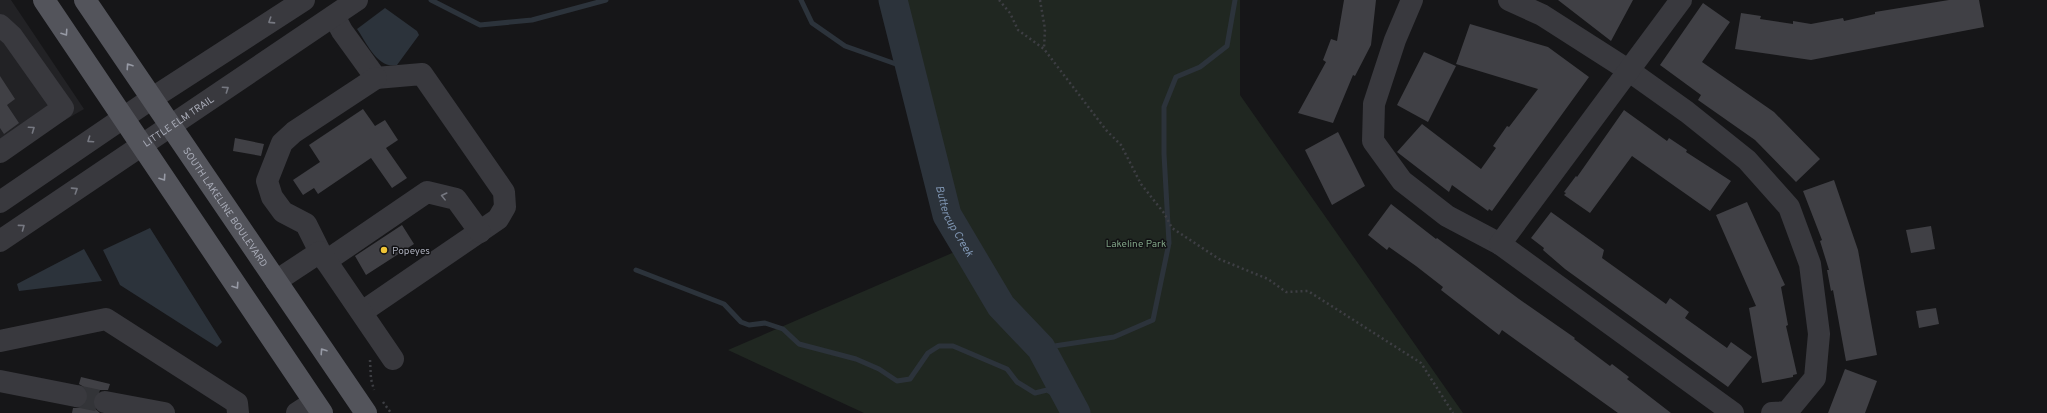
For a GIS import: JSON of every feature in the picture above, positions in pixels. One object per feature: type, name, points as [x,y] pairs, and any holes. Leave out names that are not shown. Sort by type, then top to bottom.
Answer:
[{"type":"main road","points":[[44,0],[141,146],[311,409]]},
{"type":"main road","name":"SOUTH LAKELINE BOULEVARD","points":[[85,0],[366,413]]},
{"type":"street","points":[[0,202],[122,118],[304,0]]},
{"type":"street","name":"LITTLE ELM TRAIL","points":[[0,241],[357,0]]},
{"type":"street","points":[[1412,0],[1395,40],[1374,104],[1373,141],[1402,181],[1447,216],[1500,244],[1733,413]]},
{"type":"street","points":[[1509,0],[1542,15],[1628,70],[1687,112],[1747,160],[1789,207],[1810,264],[1819,334],[1815,378],[1787,412],[1772,413]]},
{"type":"street","points":[[1500,244],[1681,0]]},
{"type":"street","points":[[334,16],[342,31],[376,78]]},
{"type":"street","points":[[0,25],[12,36],[63,108],[0,152]]},
{"type":"street","points":[[362,312],[498,219],[506,207],[504,192],[422,74],[376,78],[294,132],[282,143],[266,180],[272,198],[283,212],[306,224],[323,257],[393,359]]},
{"type":"street","points":[[276,281],[323,257],[427,192],[456,199],[480,232]]},
{"type":"street","points":[[0,341],[106,319],[237,403],[238,413]]},
{"type":"street","points":[[0,381],[76,396]]},
{"type":"street","points":[[105,402],[164,413]]},
{"type":"path","points":[[1000,0],[1010,13],[1018,30],[1044,49],[1106,130],[1121,145],[1141,184],[1164,213],[1172,228],[1218,259],[1268,280],[1286,292],[1308,291],[1402,351],[1421,364],[1453,413]]},
{"type":"path","points":[[1040,0],[1045,29],[1044,49]]},
{"type":"path","points":[[370,353],[371,379],[374,390],[391,413]]},
{"type":"shaded area","points":[[0,0],[11,0],[84,109],[0,158]]},
{"type":"shaded area","points":[[385,8],[417,31],[419,35],[397,65],[390,65],[378,59],[373,54],[357,29]]},
{"type":"shaded area","points":[[150,228],[222,342],[217,347],[120,285],[103,250]]},
{"type":"shaded area","points":[[84,249],[102,281],[19,291],[17,284]]},
{"type":"green space","name":"Lakeline Park","points":[[897,0],[1240,0],[1240,95],[1463,413],[864,413],[728,350],[966,247]]},
{"type":"building","points":[[1344,0],[1376,0],[1371,45],[1355,76],[1353,75],[1333,123],[1298,113],[1326,62],[1323,60],[1331,39],[1337,41]]},
{"type":"building","points":[[1558,0],[1633,0],[1611,41]]},
{"type":"building","points":[[1949,0],[1979,0],[1984,27],[1811,60],[1735,49],[1741,13],[1761,16],[1760,19],[1793,24],[1793,21],[1811,24],[1843,18],[1844,21],[1875,14],[1875,12]]},
{"type":"building","points":[[1703,3],[1730,22],[1702,62],[1774,112],[1820,159],[1796,182],[1755,140],[1698,100],[1701,95],[1660,65]]},
{"type":"building","points":[[1470,24],[1548,47],[1589,77],[1492,211],[1489,209],[1488,211],[1452,185],[1449,192],[1397,152],[1422,124],[1481,169],[1496,148],[1493,146],[1507,126],[1509,127],[1538,89],[1456,64]]},
{"type":"building","points":[[1424,52],[1456,66],[1428,122],[1397,105]]},
{"type":"building","points":[[0,76],[15,99],[7,105],[19,123],[4,134],[0,128]]},
{"type":"building","points":[[363,109],[375,126],[385,120],[398,140],[386,148],[407,178],[392,188],[371,158],[318,194],[314,188],[303,195],[293,180],[320,162],[309,145]]},
{"type":"building","points":[[1624,110],[1667,141],[1669,138],[1687,150],[1686,152],[1731,181],[1710,211],[1632,156],[1590,213],[1564,195],[1566,193],[1564,192],[1576,176],[1577,177]]},
{"type":"building","points":[[1338,132],[1365,186],[1332,205],[1305,150]]},
{"type":"building","points":[[235,138],[264,144],[261,156],[233,151]]},
{"type":"building","points":[[1834,180],[1858,250],[1877,355],[1846,361],[1833,290],[1831,291],[1827,270],[1829,270],[1820,241],[1822,240],[1803,191]]},
{"type":"building","points":[[1747,202],[1785,285],[1781,287],[1788,325],[1786,326],[1797,374],[1793,375],[1793,377],[1762,383],[1749,308],[1756,306],[1716,215]]},
{"type":"building","points":[[1391,204],[1436,239],[1437,238],[1519,299],[1575,338],[1574,339],[1610,366],[1612,364],[1629,377],[1627,379],[1671,413],[1618,413],[1502,330],[1499,335],[1441,290],[1443,287],[1416,266],[1389,247],[1387,250],[1368,235]]},
{"type":"building","points":[[1551,212],[1604,250],[1602,258],[1666,304],[1670,298],[1689,312],[1685,318],[1727,348],[1731,342],[1752,357],[1728,387],[1565,269],[1543,250],[1544,248],[1531,238]]},
{"type":"building","name":"Popeyes","points":[[402,225],[414,244],[366,275],[355,256]]},
{"type":"building","points":[[1931,226],[1935,249],[1911,253],[1906,230]]},
{"type":"building","points":[[1936,308],[1939,324],[1919,328],[1916,311]]},
{"type":"building","points":[[1845,369],[1877,381],[1865,413],[1828,413]]},
{"type":"building","points":[[81,377],[110,384],[108,390],[100,390],[93,399],[93,407],[100,413],[72,413],[73,408],[80,408],[88,399],[88,392],[79,384]]},
{"type":"waterway","points":[[431,0],[480,25],[532,20],[606,0]]},
{"type":"waterway","points":[[801,0],[812,23],[845,46],[910,69]]},
{"type":"waterway","name":"Buttercup Creek","points":[[893,0],[947,215],[1001,306],[1041,348],[1076,413]]},
{"type":"waterway","points":[[1041,348],[1114,337],[1153,320],[1169,243],[1164,154],[1164,107],[1176,77],[1200,67],[1227,46],[1235,0]]},
{"type":"waterway","points":[[636,270],[724,304],[741,322],[749,325],[765,323],[783,329],[799,344],[856,359],[879,369],[897,381],[910,379],[928,353],[939,346],[953,346],[1007,369],[1017,382],[1035,393],[1047,390],[1072,406]]},
{"type":"tunnel","points":[[76,396],[105,402]]},
{"type":"place","name":"Popeyes","points":[[384,250]]}]
